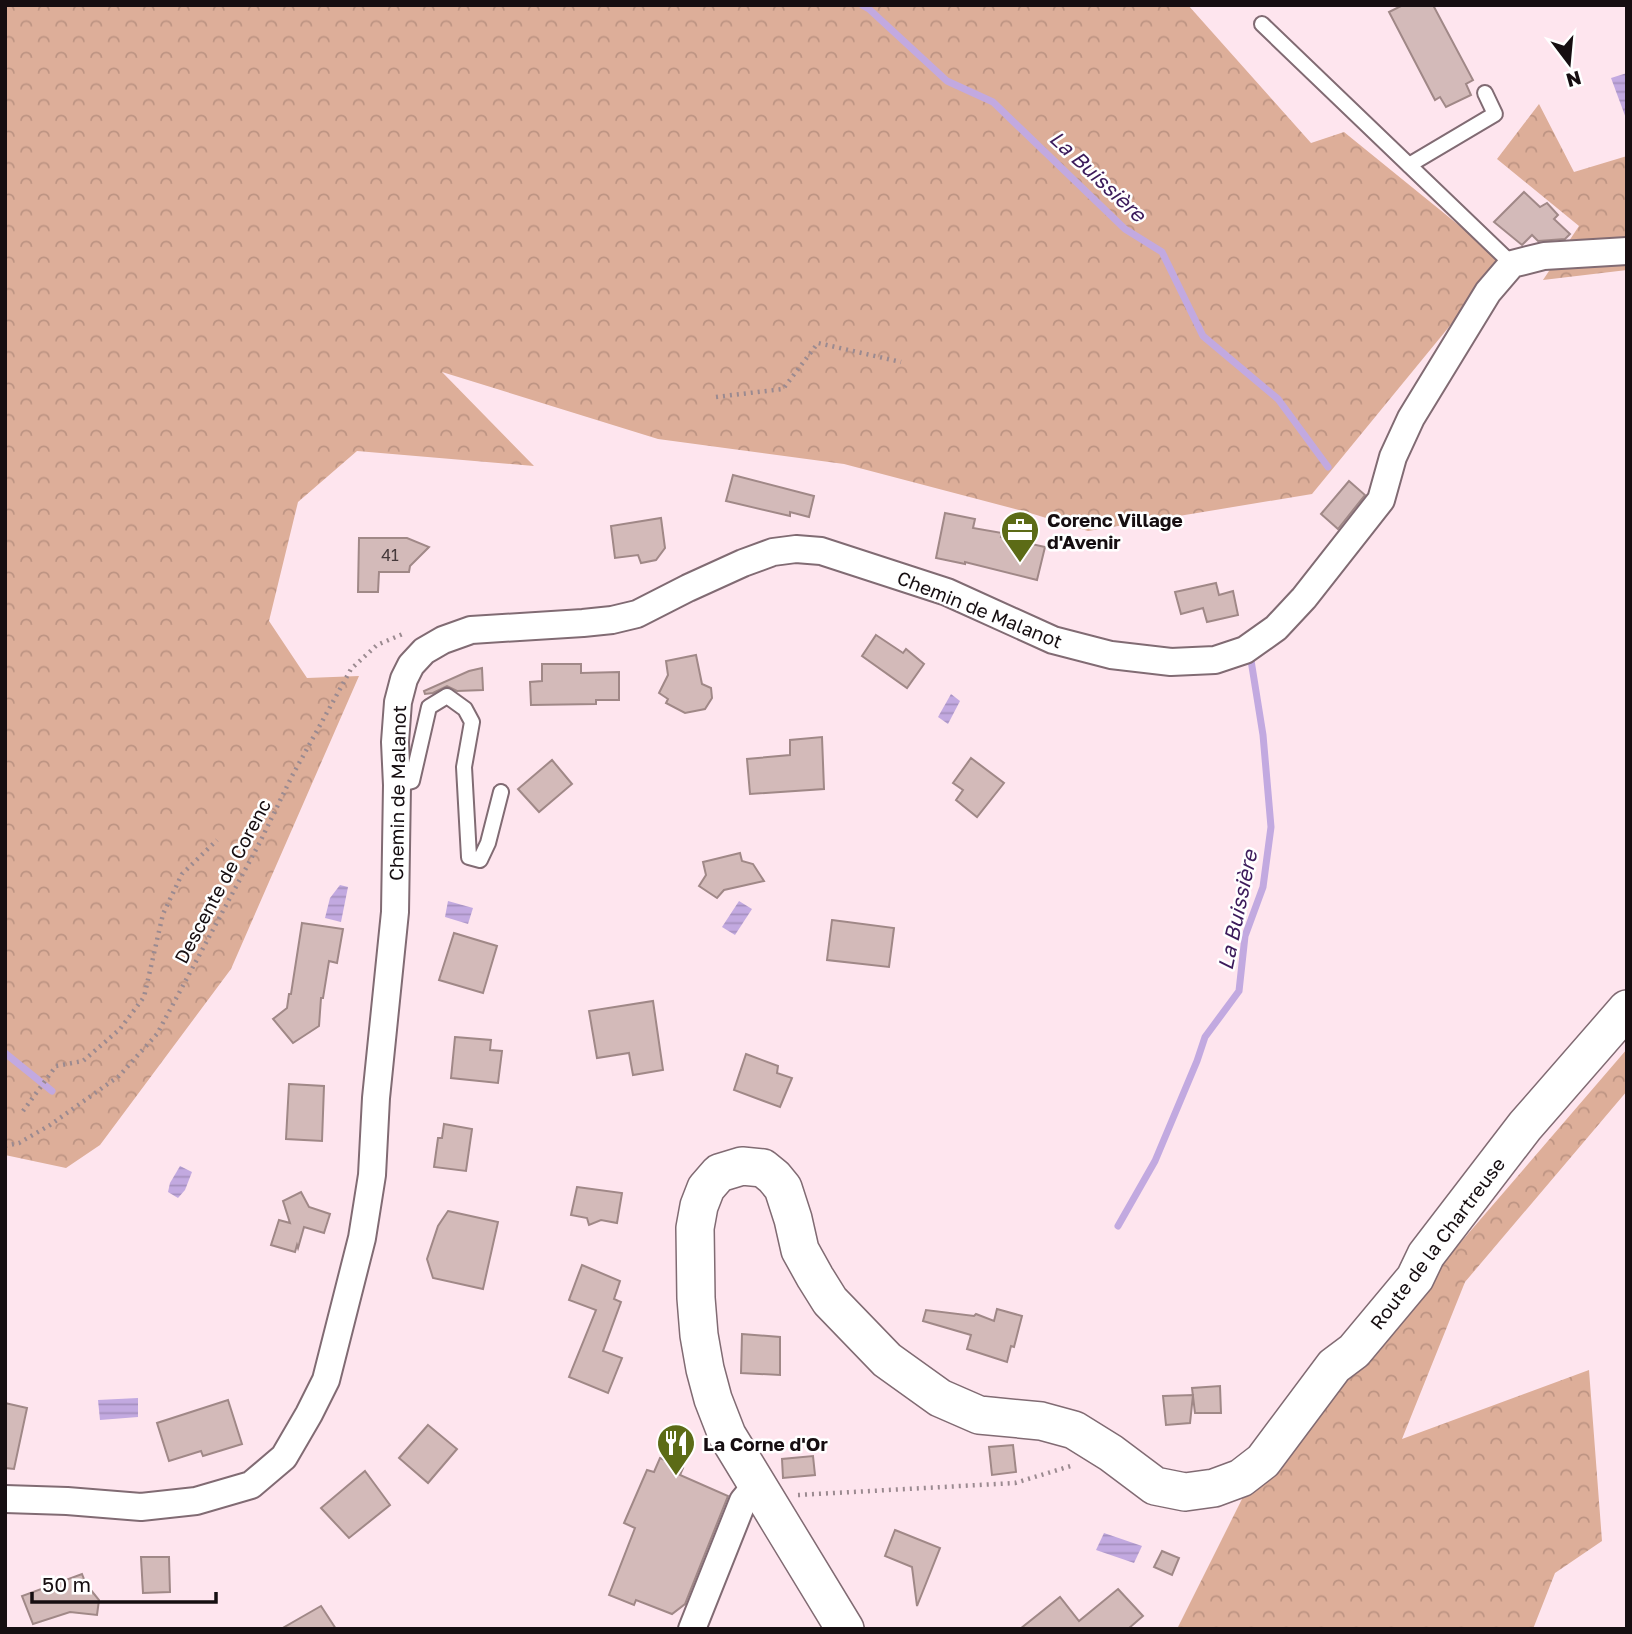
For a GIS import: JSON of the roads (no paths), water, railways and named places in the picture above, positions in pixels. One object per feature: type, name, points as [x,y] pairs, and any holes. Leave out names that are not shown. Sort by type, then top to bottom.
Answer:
[{"type":"main road","name":"Route de la Chartreuse","points":[[845,1629],[727,1435],[710,1389],[699,1335],[695,1228],[706,1188],[719,1173],[742,1166],[763,1168],[774,1177],[783,1188],[800,1250],[830,1301],[887,1360],[940,1398],[979,1415],[1041,1422],[1074,1430],[1111,1453],[1155,1486],[1185,1492],[1214,1488],[1241,1478],[1263,1461],[1334,1366],[1354,1351],[1415,1278],[1426,1255],[1525,1126],[1627,1009]]},
{"type":"street","points":[[1512,264],[1544,256],[1627,251]]},
{"type":"street","name":"Chemin de Malanot","points":[[5,1499],[141,1507],[196,1501],[251,1485],[284,1457],[326,1380],[362,1238],[372,1175],[376,1098],[395,912],[395,742],[398,702],[411,665],[424,651],[443,640],[471,631],[583,623],[637,614],[743,563],[773,552],[796,549],[821,551],[947,592],[1053,640],[1111,655],[1171,662],[1215,660],[1245,650],[1276,628],[1304,598],[1381,500],[1393,457],[1410,418],[1488,292],[1512,264]]},
{"type":"street","points":[[692,1629],[743,1501],[762,1492]]},
{"type":"lane","points":[[1262,24],[1512,264]]},
{"type":"lane","points":[[1409,165],[1495,114],[1485,93]]},
{"type":"lane","points":[[397,785],[412,781],[429,707],[447,696],[465,709],[472,722],[464,767],[469,857],[480,860],[488,843],[500,792]]},
{"type":"waterway","name":"La Buissière","points":[[862,5],[947,81],[993,102],[1125,229],[1162,252],[1203,336],[1278,399],[1328,467]]},
{"type":"waterway","name":"La Buissière","points":[[1118,1226],[1155,1161],[1205,1037],[1239,991],[1245,936],[1263,887],[1271,827],[1263,735],[1250,654]]},
{"type":"waterway","points":[[5,1053],[52,1091]]},
{"type":"place","name":"Corenc Village d'Avenir","points":[[1020,564]]},
{"type":"place","name":"La Corne d'Or","points":[[676,1477]]}]
